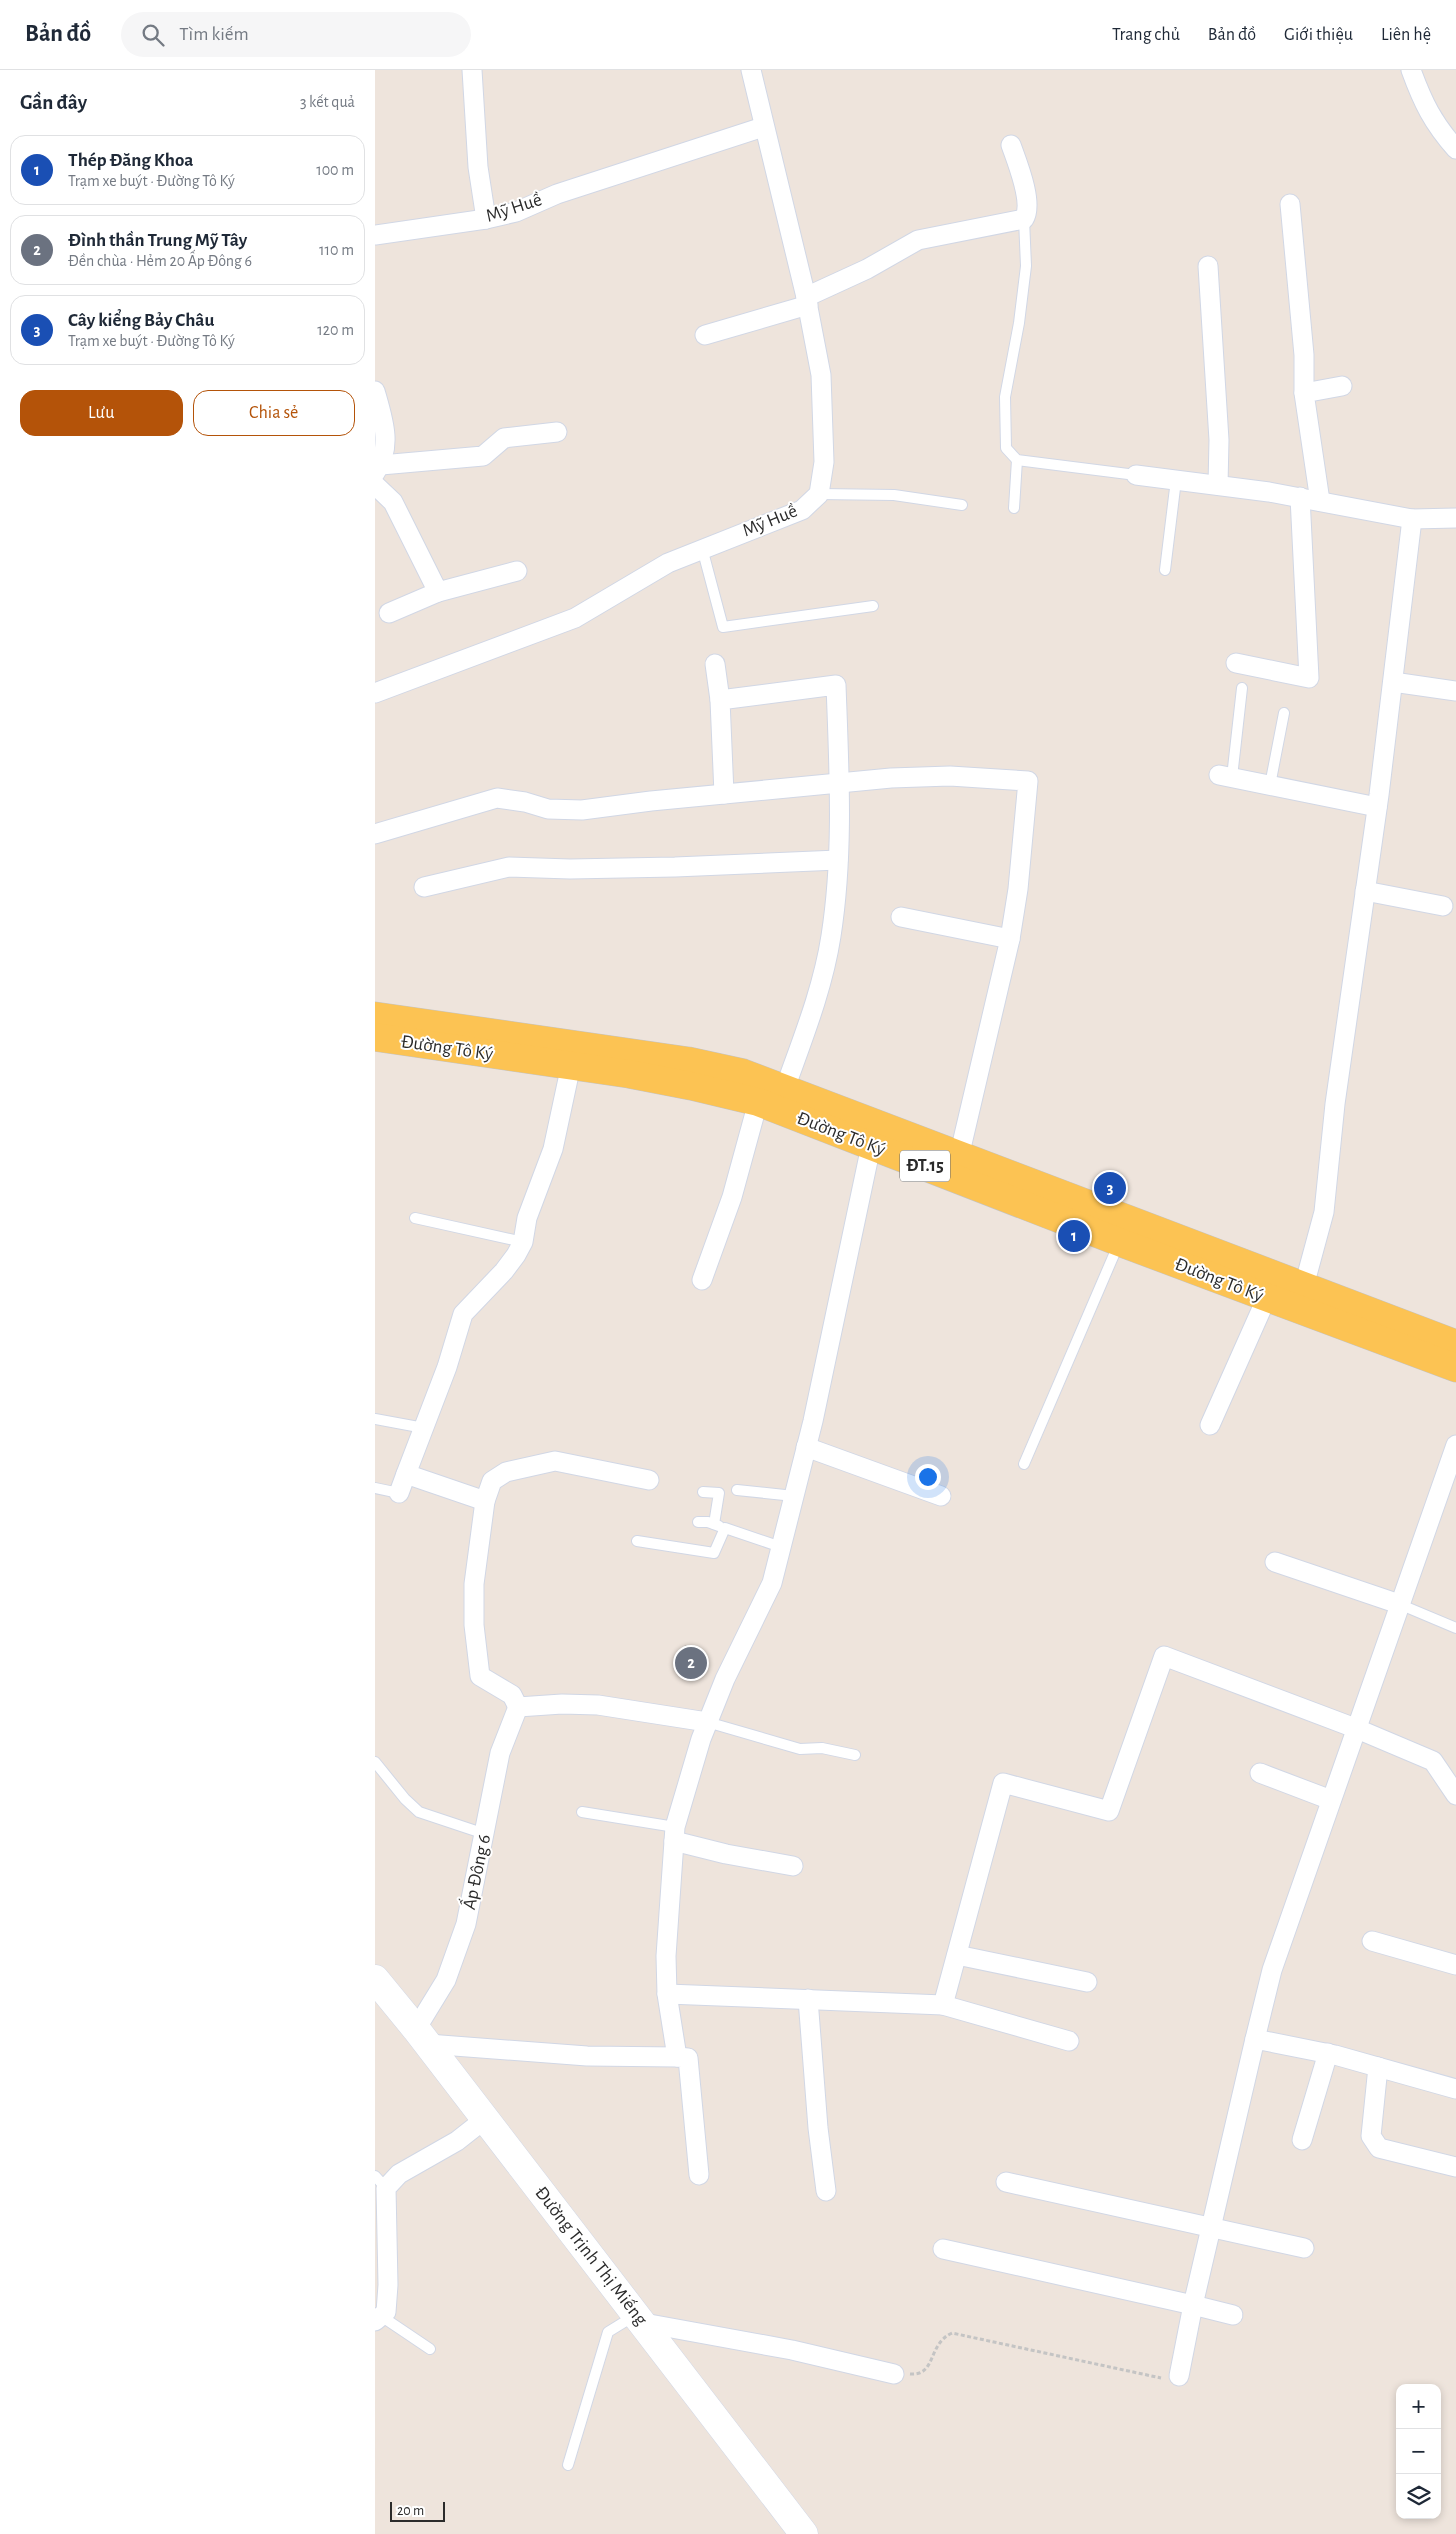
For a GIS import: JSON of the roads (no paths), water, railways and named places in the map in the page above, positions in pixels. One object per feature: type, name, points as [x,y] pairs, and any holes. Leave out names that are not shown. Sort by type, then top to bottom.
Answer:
[{"type":"main road","name":"Đường Tô Ký","points":[[375,1016],[687,1061],[743,1073],[785,1088],[873,1134]]},
{"type":"main road","name":"Đường Tô Ký","points":[[375,1037],[691,1086],[758,1102],[873,1134],[957,1166],[1304,1286],[1456,1344]]},
{"type":"main road","name":"Đường Tô Ký","points":[[957,1166],[1119,1242],[1456,1368]]},
{"type":"main road","name":"Đường Trịnh Thị Miếng","points":[[375,1979],[422,2037],[804,2534]]},
{"type":"street","points":[[472,70],[478,167],[486,219]]},
{"type":"street","name":"Mỹ Huề","points":[[375,693],[575,618],[668,563],[802,510],[819,494],[824,462],[821,375],[807,301],[763,127],[751,70]]},
{"type":"street","points":[[1411,70],[1437,129],[1456,149]]},
{"type":"street","name":"Mỹ Huề","points":[[375,235],[486,219],[516,212],[557,194],[763,127]]},
{"type":"street","points":[[705,335],[807,301],[918,240],[1024,219],[1027,214],[1026,198],[1011,144]]},
{"type":"street","points":[[1290,204],[1304,355],[1304,393],[1320,501]]},
{"type":"street","points":[[1208,266],[1219,440],[1218,485]]},
{"type":"street","points":[[1304,393],[1342,386]]},
{"type":"street","points":[[375,391],[384,425],[386,445],[378,469],[483,456],[504,438],[557,432]]},
{"type":"street","points":[[1136,475],[1300,497],[1412,519],[1456,518]]},
{"type":"street","points":[[375,485],[393,502],[438,592]]},
{"type":"street","points":[[1236,663],[1309,678],[1300,497]]},
{"type":"street","points":[[1304,1286],[1324,1212],[1335,1104],[1377,807],[1412,519]]},
{"type":"street","points":[[389,613],[438,592],[517,571]]},
{"type":"street","points":[[715,664],[720,700],[724,794]]},
{"type":"street","points":[[1393,682],[1456,691]]},
{"type":"street","points":[[720,700],[836,686],[840,783],[838,860],[831,936],[814,1006],[785,1088]]},
{"type":"street","points":[[375,834],[497,798],[525,802],[548,809],[582,810],[840,783],[949,776],[1028,781],[1019,889],[1010,939],[957,1166]]},
{"type":"street","points":[[1225,776],[1377,807]]},
{"type":"street","points":[[424,887],[509,867],[570,869],[675,867],[838,860]]},
{"type":"street","points":[[1365,891],[1443,906]]},
{"type":"street","points":[[901,917],[1010,939]]},
{"type":"street","points":[[399,1492],[424,1428],[463,1314],[504,1271],[523,1242],[527,1218],[553,1149],[571,1066]]},
{"type":"street","points":[[702,1280],[733,1197],[758,1102]]},
{"type":"street","points":[[677,2057],[667,1994],[666,1956],[675,1834],[707,1722],[725,1679],[772,1583],[807,1447],[873,1134]]},
{"type":"street","points":[[1210,1425],[1267,1297]]},
{"type":"street","points":[[1179,2376],[1193,2305],[1272,1970],[1355,1728],[1456,1445]]},
{"type":"street","points":[[807,1447],[941,1496]]},
{"type":"street","points":[[649,1480],[555,1462],[505,1472],[492,1481],[485,1501],[473,1584],[474,1624],[480,1676],[512,1695],[517,1707],[562,1704],[598,1705],[707,1722]]},
{"type":"street","points":[[406,1474],[485,1501]]},
{"type":"street","points":[[1275,1562],[1399,1604]]},
{"type":"street","points":[[943,2005],[1003,1783],[1109,1811],[1164,1656],[1355,1728],[1433,1761],[1456,1795]]},
{"type":"street","name":"Ấp Đông 6","points":[[422,2037],[463,1933],[485,1834],[500,1753],[517,1707]]},
{"type":"street","points":[[1260,1773],[1331,1800]]},
{"type":"street","points":[[675,1834],[726,1854],[793,1866]]},
{"type":"street","points":[[1372,1941],[1456,1965]]},
{"type":"street","points":[[957,1955],[1087,1982]]},
{"type":"street","points":[[667,1994],[943,2005],[1069,2041]]},
{"type":"street","points":[[808,2000],[818,2128],[826,2191]]},
{"type":"street","points":[[422,2037],[587,2056],[688,2058],[699,2175]]},
{"type":"street","points":[[1255,2039],[1328,2053],[1456,2089]]},
{"type":"street","points":[[1301,2140],[1328,2053]]},
{"type":"street","points":[[1378,2067],[1371,2136],[1379,2148],[1456,2167]]},
{"type":"street","points":[[378,2319],[386,2312],[388,2285],[380,2182],[399,2174],[457,2141],[485,2119]]},
{"type":"street","points":[[1006,2182],[1304,2248]]},
{"type":"street","points":[[943,2249],[1233,2314]]},
{"type":"street","points":[[639,2319],[792,2350],[894,2374]]},
{"type":"lane","points":[[1024,219],[1026,266],[1019,323],[1005,397],[1007,448],[1017,460],[1136,475]]},
{"type":"lane","points":[[1014,508],[1017,460]]},
{"type":"lane","points":[[1165,570],[1175,480]]},
{"type":"lane","points":[[819,494],[894,495],[962,505]]},
{"type":"lane","points":[[702,548],[723,627],[873,606]]},
{"type":"lane","points":[[1225,776],[1242,688]]},
{"type":"lane","points":[[1271,785],[1284,713]]},
{"type":"lane","points":[[415,1218],[523,1242]]},
{"type":"lane","points":[[1024,1464],[1119,1242]]},
{"type":"lane","points":[[375,1419],[424,1428]]},
{"type":"lane","points":[[375,1488],[399,1492]]},
{"type":"lane","points":[[737,1490],[794,1496]]},
{"type":"lane","points":[[703,1492],[719,1493],[714,1524]]},
{"type":"lane","points":[[698,1522],[714,1524],[781,1547]]},
{"type":"lane","points":[[637,1540],[714,1553],[725,1528]]},
{"type":"lane","points":[[1399,1604],[1456,1628]]},
{"type":"lane","points":[[707,1722],[800,1750],[822,1748],[855,1755]]},
{"type":"lane","points":[[375,1762],[405,1799],[419,1812],[485,1834]]},
{"type":"lane","points":[[582,1812],[675,1834]]},
{"type":"lane","points":[[378,2319],[430,2349]]},
{"type":"lane","points":[[568,2465],[608,2332],[639,2319]]},
{"type":"place","name":"Cây kiểng Bảy Châu","points":[[1110,1188]]},
{"type":"place","name":"Thép Đăng Khoa","points":[[1074,1236]]},
{"type":"place","name":"Đình thần Trung Mỹ Tây","points":[[691,1663]]}]
